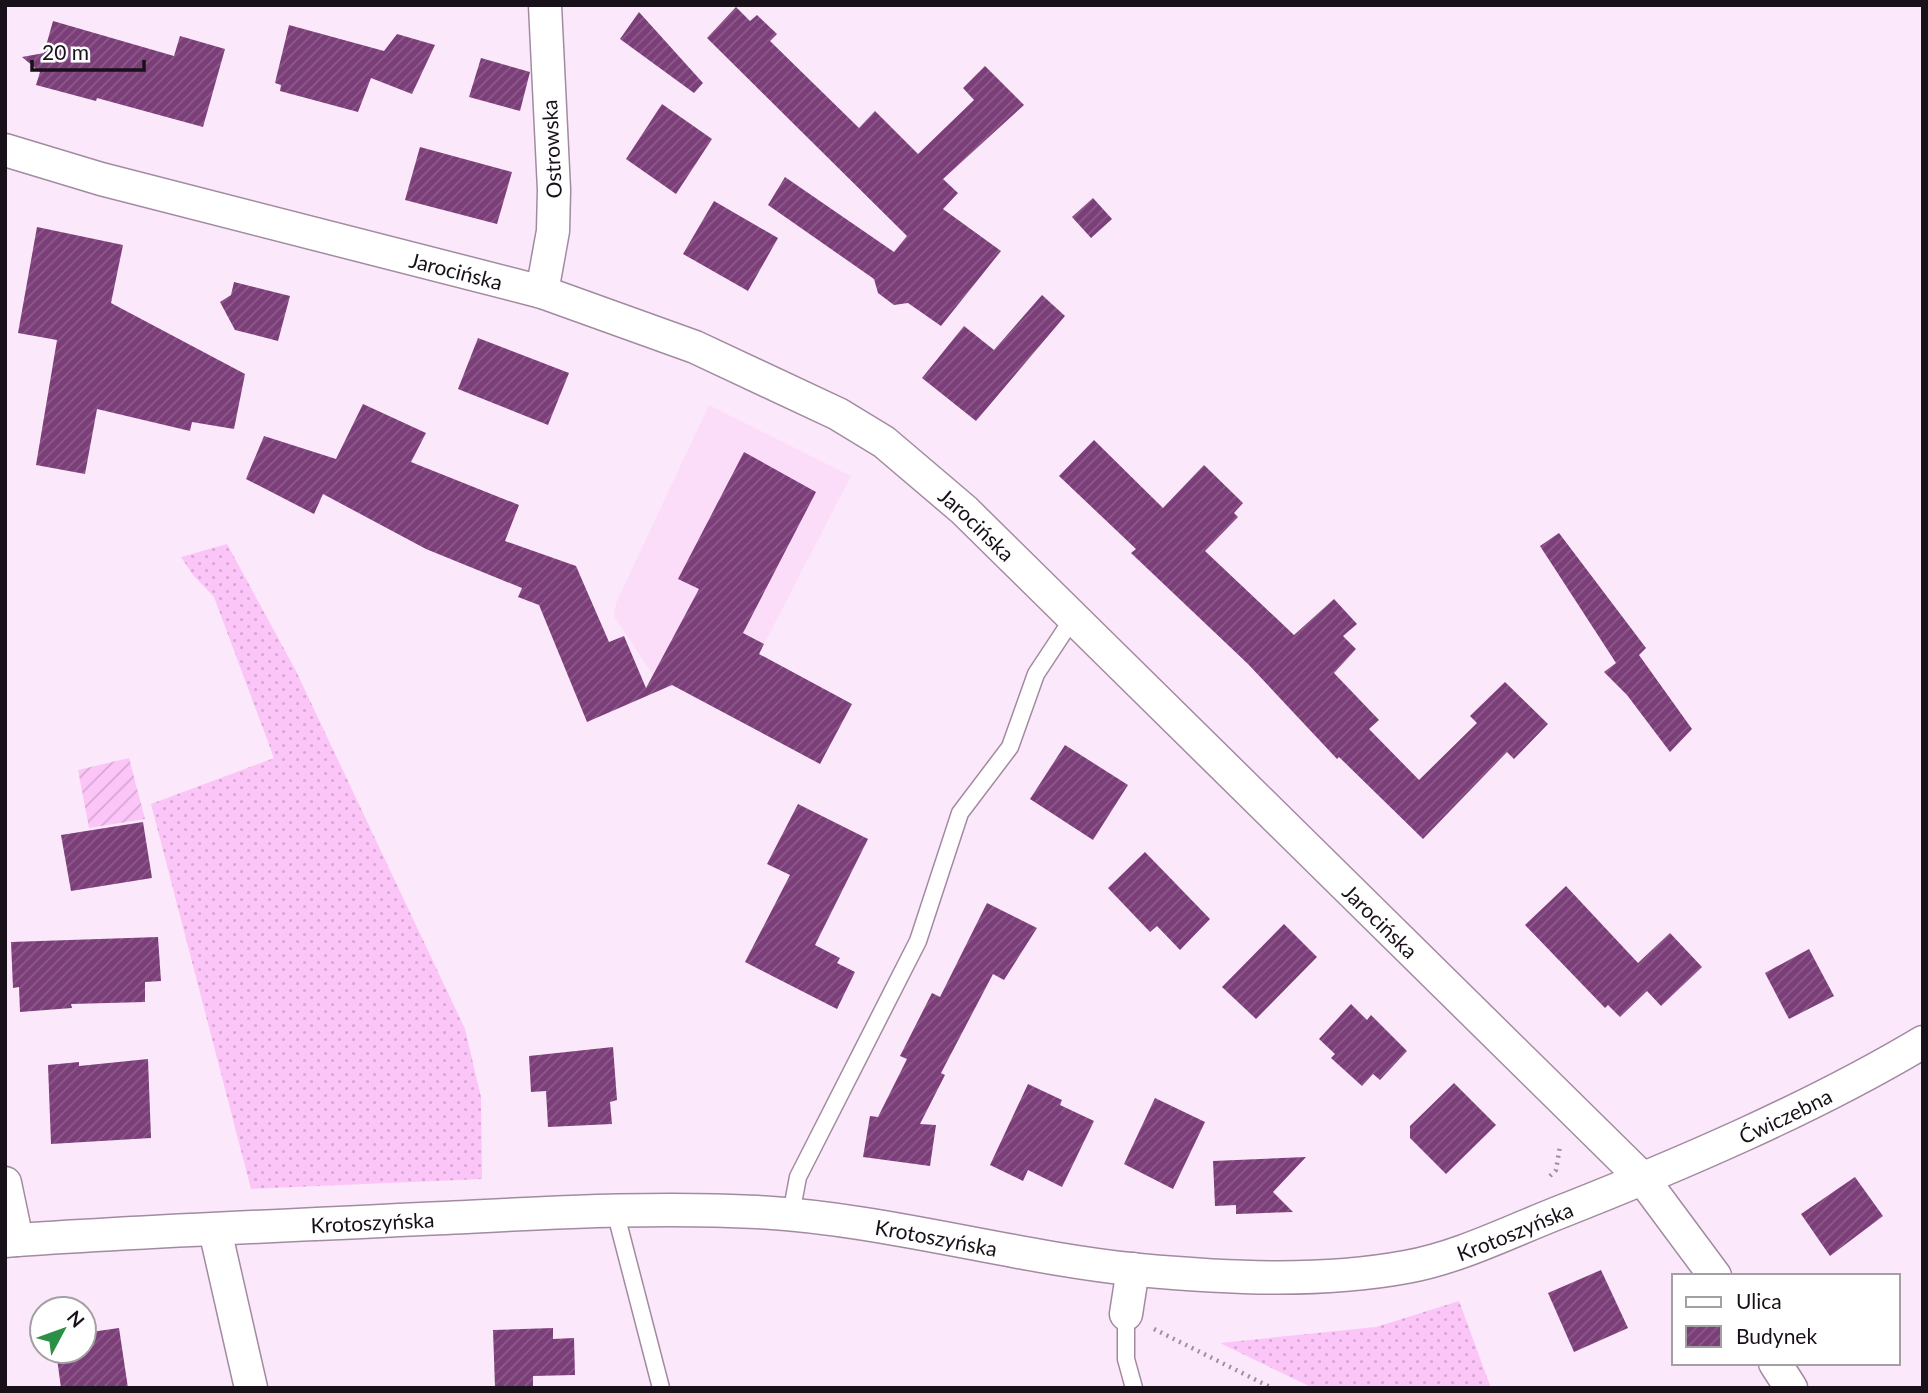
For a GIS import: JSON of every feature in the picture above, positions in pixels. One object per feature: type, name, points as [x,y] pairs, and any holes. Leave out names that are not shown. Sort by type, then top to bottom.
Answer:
[{"type":"street","name":"Ostrowska","points":[[542,292],[553,232],[554,190],[545,5]]},
{"type":"street","name":"Jarocińska","points":[[5,150],[101,180],[542,292],[695,347],[757,373],[861,428],[926,475],[1643,1179],[1714,1274]]},
{"type":"street","name":"Ćwiczebna","points":[[1643,1179],[1876,1070],[1923,1042]]},
{"type":"street","name":"Krotoszyńska","points":[[11,1241],[701,1209],[792,1214],[879,1226],[1133,1269],[1222,1277],[1326,1276],[1404,1268],[1440,1259],[1643,1179]]},
{"type":"street","points":[[5,1183],[11,1241]]},
{"type":"street","points":[[215,1230],[251,1388]]},
{"type":"street","points":[[1126,1314],[1133,1269]]},
{"type":"street","points":[[1775,1365],[1791,1388]]},
{"type":"lane","points":[[792,1214],[798,1177],[918,941],[960,813],[1010,747],[1036,674],[1073,618]]},
{"type":"lane","points":[[615,1211],[661,1388]]},
{"type":"lane","points":[[1126,1314],[1126,1359],[1134,1388]]},
{"type":"path","points":[[1543,1184],[1556,1170],[1560,1134]]},
{"type":"path","points":[[1126,1314],[1272,1388]]},
{"type":"shaded area","points":[[709,405],[851,476],[759,654],[653,675],[614,616],[616,603]]},
{"type":"shaded area","points":[[227,544],[295,669],[465,1029],[481,1097],[482,1179],[251,1189],[151,804],[274,758],[214,597],[193,575],[181,557]]},
{"type":"shaded area","points":[[129,758],[145,819],[89,828],[78,770]]},
{"type":"shaded area","points":[[1459,1301],[1491,1388],[1313,1388],[1220,1343],[1376,1327]]},
{"type":"building","points":[[736,7],[750,21],[757,15],[777,34],[770,41],[859,128],[875,111],[918,154],[974,100],[963,88],[985,66],[1024,105],[943,179],[958,193],[943,209],[1001,251],[941,326],[908,303],[894,305],[878,293],[874,279],[768,205],[785,177],[894,252],[907,236],[707,38]]},
{"type":"building","points":[[639,12],[703,83],[694,93],[620,39]]},
{"type":"building","points":[[53,21],[174,56],[180,36],[225,49],[203,127],[97,98],[96,101],[36,85],[40,72],[22,57],[44,53]]},
{"type":"building","points":[[289,25],[384,51],[397,34],[435,45],[412,94],[371,78],[358,112],[280,91],[281,85],[275,83]]},
{"type":"building","points":[[481,58],[530,72],[520,111],[469,97]]},
{"type":"building","points":[[662,104],[712,139],[676,194],[626,159]]},
{"type":"building","points":[[420,147],[512,172],[497,224],[405,200]]},
{"type":"building","points":[[1093,198],[1112,219],[1091,238],[1072,217]]},
{"type":"building","points":[[714,201],[778,238],[748,291],[683,254]]},
{"type":"building","points":[[37,227],[123,245],[111,303],[245,374],[234,429],[192,422],[190,431],[97,409],[85,474],[36,465],[57,340],[18,333]]},
{"type":"building","points":[[234,282],[290,296],[278,341],[235,330],[220,302],[231,295]]},
{"type":"building","points":[[1042,295],[1065,316],[976,421],[922,378],[964,326],[994,350]]},
{"type":"building","points":[[478,338],[569,373],[548,425],[458,389]]},
{"type":"building","points":[[363,404],[426,433],[411,462],[519,505],[505,541],[576,566],[609,642],[624,636],[646,688],[699,589],[678,579],[744,452],[816,492],[743,633],[764,644],[759,654],[852,704],[820,764],[672,685],[587,722],[539,605],[518,597],[522,588],[426,549],[323,494],[314,514],[246,479],[264,436],[336,459]]},
{"type":"building","points":[[1094,440],[1163,508],[1204,465],[1243,503],[1234,513],[1238,517],[1205,551],[1294,635],[1334,599],[1357,624],[1343,636],[1356,649],[1334,673],[1379,720],[1369,729],[1419,780],[1477,723],[1470,716],[1505,682],[1548,724],[1514,759],[1507,752],[1423,839],[1339,757],[1337,759],[1248,664],[1131,553],[1136,549],[1059,476]]},
{"type":"building","points":[[1559,533],[1646,648],[1639,655],[1692,729],[1670,752],[1627,695],[1604,672],[1616,663],[1540,546]]},
{"type":"building","points":[[1065,745],[1128,785],[1093,840],[1030,799]]},
{"type":"building","points":[[798,804],[868,839],[815,945],[840,958],[837,963],[855,972],[837,1009],[745,962],[790,875],[767,864]]},
{"type":"building","points":[[143,822],[152,878],[71,891],[61,835]]},
{"type":"building","points":[[1145,852],[1210,919],[1180,950],[1157,926],[1150,932],[1108,888]]},
{"type":"building","points":[[1566,886],[1638,963],[1670,933],[1702,967],[1661,1006],[1647,991],[1620,1017],[1608,1005],[1605,1008],[1525,925]]},
{"type":"building","points":[[987,903],[1037,928],[1004,980],[993,974],[941,1073],[945,1075],[920,1124],[936,1125],[930,1166],[863,1157],[870,1116],[878,1117],[907,1059],[900,1056],[932,993],[940,997]]},
{"type":"building","points":[[1284,924],[1317,957],[1256,1019],[1222,987]]},
{"type":"building","points":[[158,937],[161,981],[145,982],[145,1002],[71,1004],[72,1008],[20,1012],[19,987],[13,988],[11,942]]},
{"type":"building","points":[[1809,949],[1834,996],[1789,1019],[1765,973]]},
{"type":"building","points":[[1351,1004],[1367,1020],[1371,1015],[1407,1051],[1380,1080],[1373,1074],[1362,1086],[1331,1058],[1335,1054],[1319,1039]]},
{"type":"building","points":[[613,1047],[617,1100],[610,1102],[612,1124],[548,1127],[546,1091],[531,1092],[529,1056]]},
{"type":"building","points":[[148,1059],[151,1138],[51,1144],[48,1065],[79,1062],[79,1066]]},
{"type":"building","points":[[1454,1083],[1496,1125],[1446,1174],[1410,1138],[1410,1126]]},
{"type":"building","points":[[1028,1084],[1062,1100],[1060,1105],[1094,1121],[1062,1187],[1028,1170],[1023,1181],[990,1165]]},
{"type":"building","points":[[1155,1098],[1205,1122],[1173,1189],[1124,1164]]},
{"type":"building","points":[[1306,1157],[1273,1192],[1293,1212],[1236,1214],[1236,1205],[1215,1206],[1213,1161]]},
{"type":"building","points":[[1855,1177],[1883,1216],[1830,1256],[1801,1214]]},
{"type":"building","points":[[1601,1270],[1628,1328],[1574,1352],[1548,1293]]},
{"type":"building","points":[[119,1328],[128,1388],[61,1388],[58,1365],[98,1365],[98,1331]]},
{"type":"building","points":[[553,1328],[553,1339],[574,1338],[575,1375],[533,1376],[533,1386],[495,1387],[493,1330]]}]
